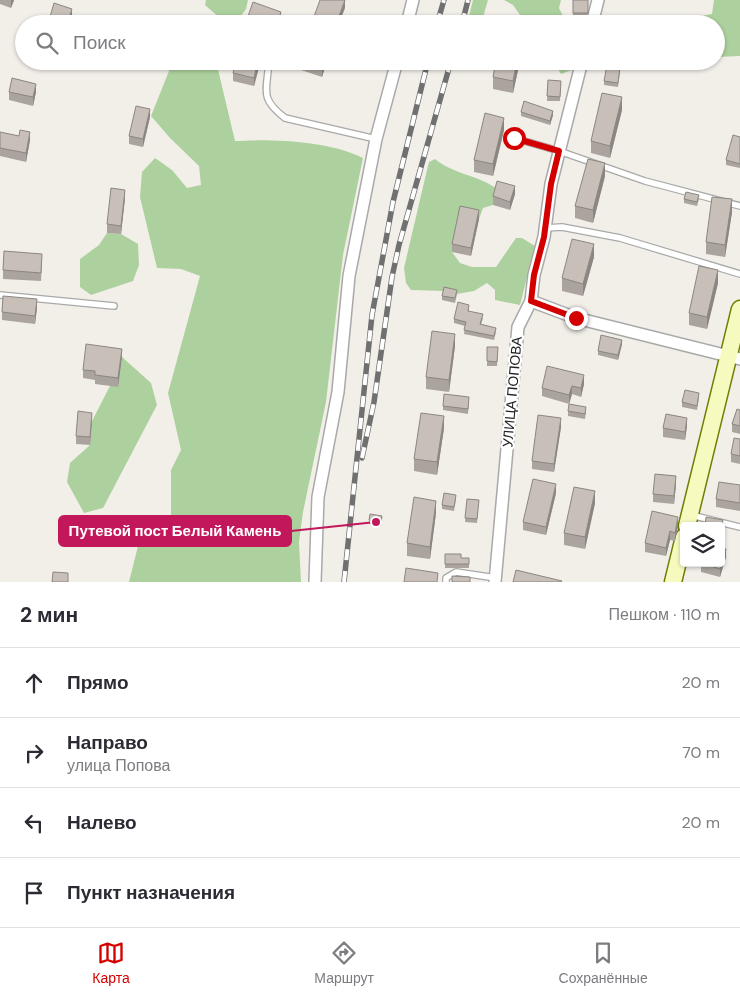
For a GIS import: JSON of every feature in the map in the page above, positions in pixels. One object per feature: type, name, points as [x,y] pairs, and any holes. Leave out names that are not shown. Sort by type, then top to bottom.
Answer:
[{"type":"street","points":[[409,15],[413,0]]},
{"type":"street","points":[[594,15],[598,0]]},
{"type":"street","points":[[314,582],[318,497],[338,392],[349,276],[376,139],[395,70]]},
{"type":"street","name":"УЛИЦА ПОПОВА","points":[[496,580],[518,327],[531,301],[534,275],[546,228],[551,184],[580,70]]},
{"type":"street","points":[[531,301],[576,318],[734,357]]},
{"type":"street","points":[[688,520],[734,357],[740,309]]},
{"type":"street","points":[[673,582],[680,553]]},
{"type":"lane","points":[[268,70],[266,98],[272,108],[285,118],[376,139]]},
{"type":"lane","points":[[514,138],[559,151],[645,181],[740,206]]},
{"type":"lane","points":[[546,228],[562,227],[620,238],[740,274]]},
{"type":"lane","points":[[0,295],[114,306]]},
{"type":"lane","points":[[688,520],[740,527]]},
{"type":"lane","points":[[446,582],[446,578],[456,572],[496,580]]},
{"type":"green space","points":[[206,0],[248,0],[246,9],[242,15],[217,15],[205,5]]},
{"type":"green space","points":[[473,0],[488,0],[484,15],[469,15]]},
{"type":"green space","points":[[504,0],[561,0],[559,8],[562,15],[520,15],[513,5]]},
{"type":"green space","points":[[714,0],[740,0],[740,56],[725,57],[725,15],[707,15],[712,14]]},
{"type":"green space","points":[[169,70],[218,70],[235,141],[300,142],[334,148],[363,158],[343,255],[326,402],[303,512],[299,542],[301,582],[129,582],[138,546],[171,530],[171,470],[181,450],[168,393],[200,276],[181,269],[157,268],[140,197],[142,172],[155,158],[172,170],[187,188],[201,185],[199,166],[170,138],[151,116]]},
{"type":"green space","points":[[559,70],[571,70],[561,74]]},
{"type":"green space","points":[[435,159],[450,168],[490,184],[497,189],[493,205],[483,208],[479,219],[460,215],[452,252],[460,263],[472,267],[496,267],[516,238],[522,238],[535,246],[520,305],[495,300],[495,290],[487,283],[474,291],[457,294],[444,291],[411,290],[406,283],[404,268],[429,162]]},
{"type":"green space","points":[[107,233],[121,234],[138,244],[139,265],[133,281],[91,295],[80,287],[80,259],[99,245]]},
{"type":"green space","points":[[122,357],[151,383],[157,405],[103,508],[84,513],[67,482],[70,463],[90,445],[92,421],[110,386],[118,386]]},
{"type":"building","points":[[320,0],[345,0],[339,15],[315,15]]},
{"type":"building","points":[[573,0],[588,0],[588,13],[573,13]]},
{"type":"building","points":[[253,2],[281,12],[280,15],[248,15]]},
{"type":"building","points":[[54,3],[72,9],[70,15],[51,15]]},
{"type":"building","points":[[234,70],[256,70],[254,78],[233,73]]},
{"type":"building","points":[[494,70],[515,70],[513,81],[493,77]]},
{"type":"building","points":[[606,70],[620,70],[618,83],[604,81]]},
{"type":"building","points":[[12,78],[36,84],[33,97],[9,92]]},
{"type":"building","points":[[548,80],[561,81],[560,97],[547,96]]},
{"type":"building","points":[[602,93],[622,97],[610,146],[591,141]]},
{"type":"building","points":[[524,101],[553,111],[550,121],[521,112]]},
{"type":"building","points":[[136,106],[150,109],[143,139],[129,136]]},
{"type":"building","points":[[485,113],[504,118],[493,164],[474,160]]},
{"type":"building","points":[[20,130],[30,132],[26,153],[0,148],[0,132],[19,136]]},
{"type":"building","points":[[733,135],[740,137],[740,164],[726,160]]},
{"type":"building","points":[[588,159],[605,163],[593,210],[575,206]]},
{"type":"building","points":[[497,181],[515,186],[510,202],[493,196]]},
{"type":"building","points":[[111,188],[125,190],[121,226],[107,224]]},
{"type":"building","points":[[686,192],[699,195],[697,202],[684,199]]},
{"type":"building","points":[[712,197],[732,199],[725,245],[706,242]]},
{"type":"building","points":[[460,206],[479,210],[471,248],[452,244]]},
{"type":"building","points":[[572,239],[594,244],[583,284],[562,278]]},
{"type":"building","points":[[4,251],[42,254],[41,273],[3,270]]},
{"type":"building","points":[[699,266],[718,270],[707,317],[689,313]]},
{"type":"building","points":[[444,287],[457,290],[455,298],[442,296]]},
{"type":"building","points":[[3,296],[37,299],[35,316],[2,312]]},
{"type":"building","points":[[458,302],[469,305],[468,311],[483,314],[480,324],[496,328],[494,336],[464,330],[466,322],[454,319]]},
{"type":"building","points":[[432,331],[455,334],[449,380],[426,377]]},
{"type":"building","points":[[601,335],[622,340],[618,355],[598,351]]},
{"type":"building","points":[[86,344],[122,349],[118,378],[95,375],[95,371],[83,370]]},
{"type":"building","points":[[487,347],[498,347],[497,362],[487,361]]},
{"type":"building","points":[[547,366],[584,375],[581,388],[572,386],[569,395],[542,388]]},
{"type":"building","points":[[685,390],[699,393],[697,406],[682,402]]},
{"type":"building","points":[[444,394],[469,397],[468,409],[443,406]]},
{"type":"building","points":[[569,404],[586,407],[585,414],[568,411]]},
{"type":"building","points":[[737,409],[740,410],[740,426],[732,424]]},
{"type":"building","points":[[78,411],[92,413],[90,437],[76,436]]},
{"type":"building","points":[[421,413],[444,416],[437,462],[414,459]]},
{"type":"building","points":[[666,414],[687,418],[685,432],[663,428]]},
{"type":"building","points":[[538,415],[561,418],[554,464],[532,461]]},
{"type":"building","points":[[734,438],[740,439],[740,456],[731,454]]},
{"type":"building","points":[[655,474],[676,476],[674,496],[653,494]]},
{"type":"building","points":[[533,479],[556,484],[546,527],[523,522]]},
{"type":"building","points":[[719,482],[740,485],[740,503],[716,499]]},
{"type":"building","points":[[574,487],[595,491],[585,537],[564,533]]},
{"type":"building","points":[[444,493],[456,495],[454,507],[442,505]]},
{"type":"building","points":[[414,497],[436,501],[430,547],[407,543]]},
{"type":"building","points":[[467,499],[479,500],[477,519],[465,518]]},
{"type":"building","points":[[652,511],[678,517],[675,533],[670,531],[666,548],[645,543]]},
{"type":"building","points":[[370,514],[382,516],[381,522],[369,520]]},
{"type":"building","points":[[706,517],[723,520],[722,522],[705,522]]},
{"type":"building","points":[[445,554],[461,554],[461,558],[469,558],[469,564],[445,564]]},
{"type":"building","points":[[406,568],[438,573],[437,582],[404,582]]},
{"type":"building","points":[[516,570],[562,581],[513,582]]},
{"type":"building","points":[[53,572],[68,573],[68,582],[52,582]]},
{"type":"building","points":[[452,576],[470,577],[470,582],[452,582]]},
{"type":"railway","points":[[440,15],[444,0]]},
{"type":"railway","points":[[464,15],[468,0]]},
{"type":"railway","points":[[344,582],[372,315],[393,202],[426,70]]},
{"type":"railway","points":[[362,458],[374,402],[392,277],[399,245],[448,70]]},
{"type":"place","name":"Путевой пост Белый Камень","points":[[376,522]]},
{"type":"route","points":[[514,138],[559,151],[551,184],[544,237],[534,275],[531,301],[576,318]]}]
